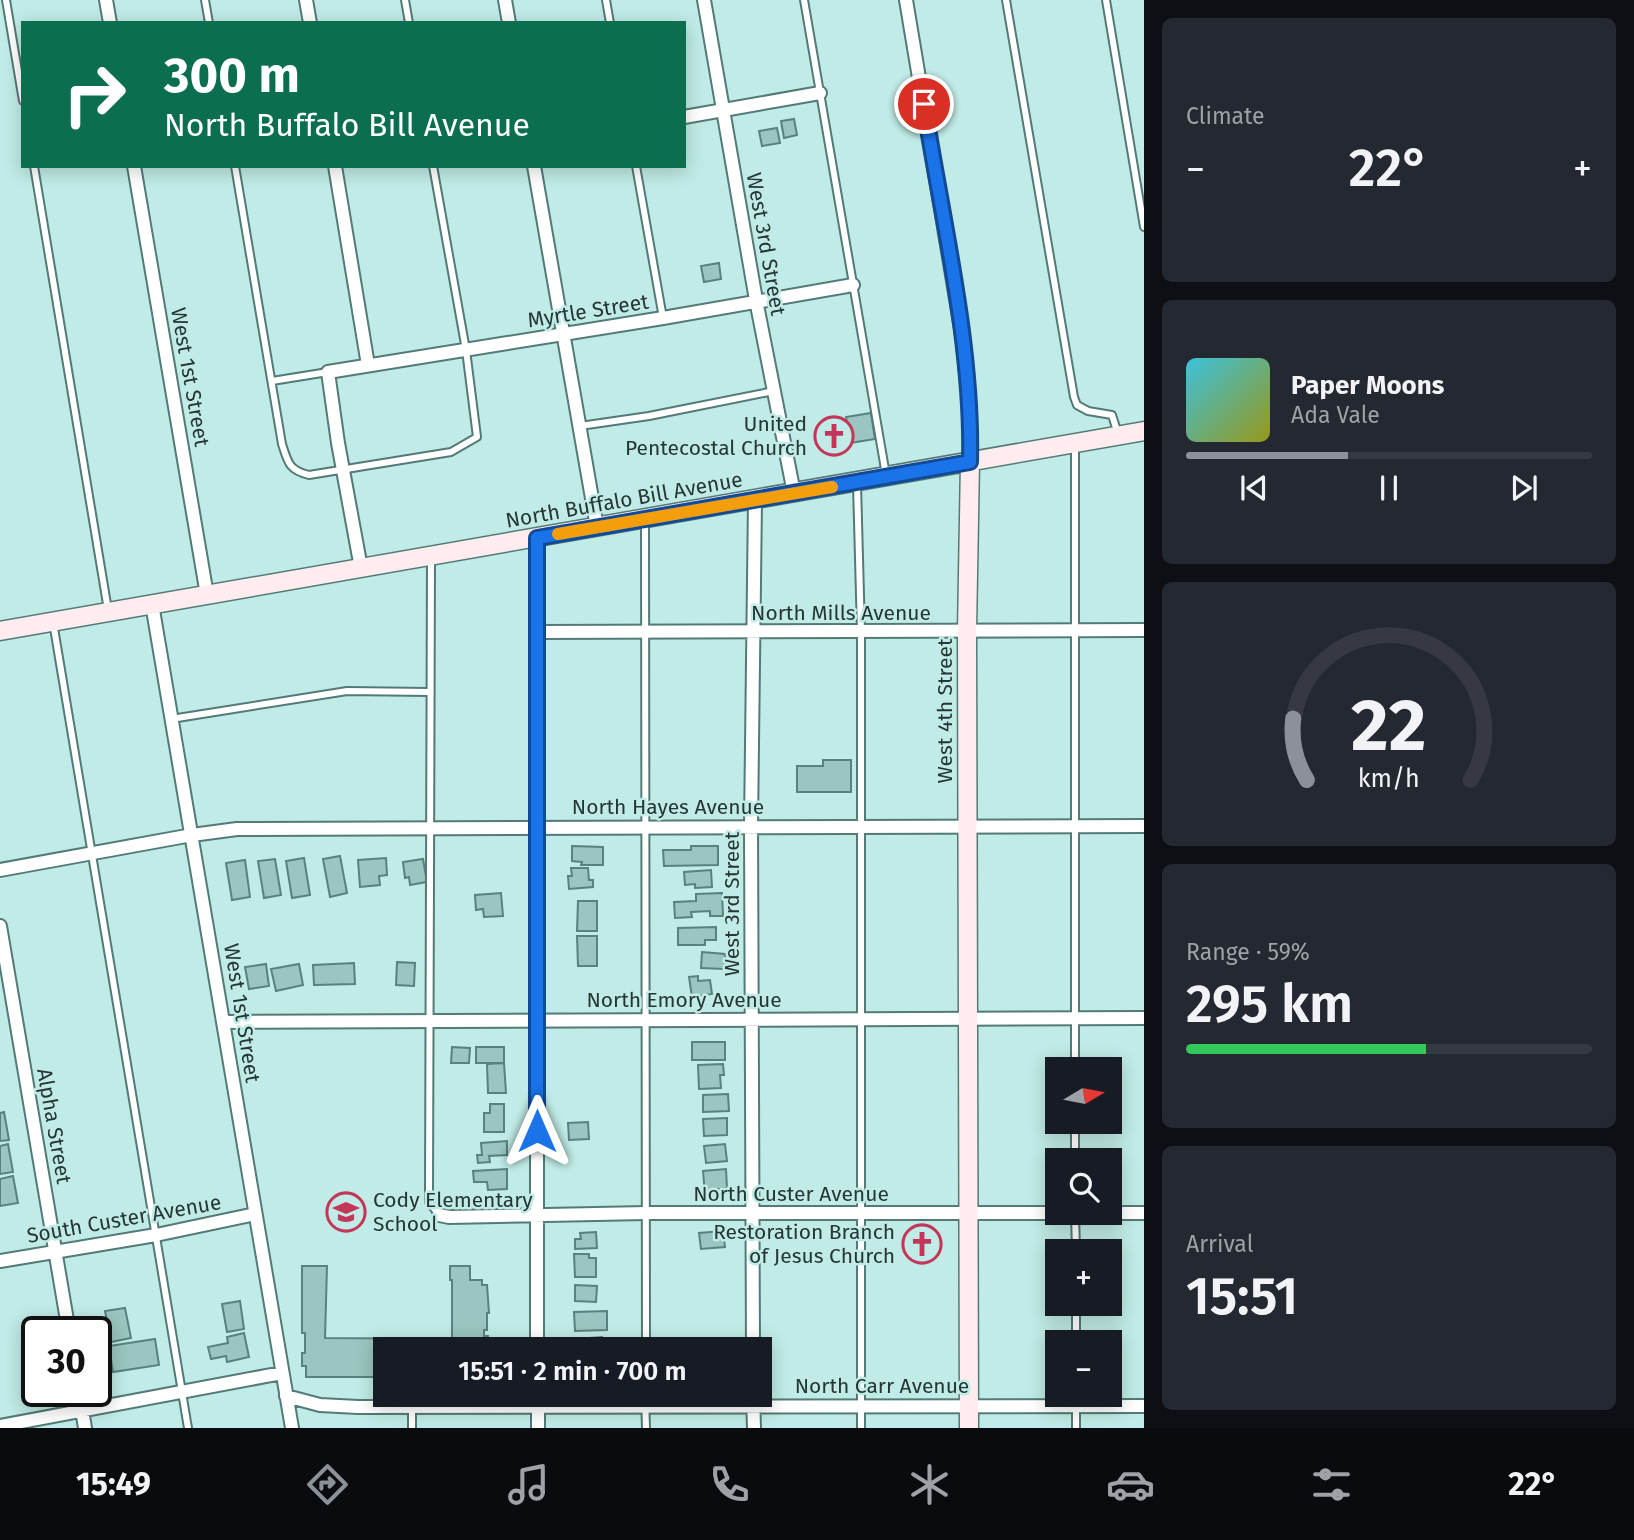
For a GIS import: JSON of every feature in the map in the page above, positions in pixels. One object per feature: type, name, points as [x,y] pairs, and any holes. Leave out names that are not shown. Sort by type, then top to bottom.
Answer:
[{"type":"main road","name":"North Buffalo Bill Avenue","points":[[0,631],[1144,431]]},
{"type":"main road","name":"West 4th Street","points":[[969,1428],[967,631],[970,462]]},
{"type":"street","points":[[106,0],[110,21]]},
{"type":"street","points":[[306,0],[310,21]]},
{"type":"street","points":[[505,0],[509,21]]},
{"type":"street","name":"West 3rd Street","points":[[704,0],[756,300],[794,494]]},
{"type":"street","name":"West 4th Street","points":[[906,0],[962,335],[970,412],[970,462]]},
{"type":"street","points":[[686,117],[820,93]]},
{"type":"street","name":"West 1st Street","points":[[135,168],[207,595]]},
{"type":"street","points":[[335,168],[368,365]]},
{"type":"street","points":[[534,168],[597,527]]},
{"type":"street","name":"Myrtle Street","points":[[328,372],[853,285]]},
{"type":"street","points":[[328,372],[361,568]]},
{"type":"street","name":"West 3rd Street","points":[[753,1337],[751,826],[755,500]]},
{"type":"street","points":[[537,538],[537,1337]]},
{"type":"street","name":"West 1st Street","points":[[152,604],[292,1428]]},
{"type":"street","name":"North Mills Avenue","points":[[537,632],[1144,630]]},
{"type":"street","name":"North Hayes Avenue","points":[[0,870],[237,829],[1144,826]]},
{"type":"street","name":"Alpha Street","points":[[0,926],[66,1316]]},
{"type":"street","name":"North Emory Avenue","points":[[224,1022],[1144,1018]]},
{"type":"street","name":"North Custer Avenue","points":[[439,1215],[1045,1213]]},
{"type":"street","name":"North Custer Avenue","points":[[1122,1213],[1144,1213]]},
{"type":"street","name":"South Custer Avenue","points":[[0,1261],[156,1235],[255,1214]]},
{"type":"street","points":[[0,1426],[30,1424],[83,1411],[282,1373]]},
{"type":"street","name":"North Carr Avenue","points":[[286,1396],[320,1405],[373,1405]]},
{"type":"street","name":"North Carr Avenue","points":[[772,1401],[969,1406],[1045,1402]]},
{"type":"street","name":"North Carr Avenue","points":[[1122,1404],[1144,1406]]},
{"type":"street","points":[[82,1407],[85,1428]]},
{"type":"street","points":[[538,1407],[538,1428]]},
{"type":"street","points":[[753,1407],[754,1428]]},
{"type":"lane","points":[[6,0],[21,88]]},
{"type":"lane","points":[[205,0],[209,21]]},
{"type":"lane","points":[[405,0],[409,21]]},
{"type":"lane","points":[[606,0],[610,21]]},
{"type":"lane","points":[[804,0],[886,477]]},
{"type":"lane","points":[[1006,0],[1074,397],[1077,405],[1088,411],[1112,415],[1119,436]]},
{"type":"lane","points":[[1106,0],[1144,227]]},
{"type":"lane","points":[[34,168],[108,612]]},
{"type":"lane","points":[[235,168],[282,444],[289,464],[296,471],[310,475],[452,452],[477,437],[466,350],[433,168]]},
{"type":"lane","points":[[636,168],[663,318]]},
{"type":"lane","points":[[272,381],[328,372]]},
{"type":"lane","points":[[579,426],[649,416],[774,391]]},
{"type":"lane","points":[[1075,443],[1075,1057]]},
{"type":"lane","points":[[857,482],[861,632],[862,1428]]},
{"type":"lane","points":[[645,519],[646,1337]]},
{"type":"lane","points":[[431,556],[429,1202],[439,1215]]},
{"type":"lane","points":[[53,621],[188,1428]]},
{"type":"lane","points":[[171,719],[347,691],[429,692]]},
{"type":"lane","points":[[412,1407],[412,1428]]},
{"type":"lane","points":[[645,1407],[646,1428]]},
{"type":"lane","points":[[1076,1407],[1076,1428]]},
{"type":"building","points":[[794,119],[797,135],[784,138],[781,121]]},
{"type":"building","points":[[777,128],[780,143],[762,146],[759,131]]},
{"type":"building","points":[[719,263],[721,279],[704,282],[701,266]]},
{"type":"building","points":[[871,413],[875,439],[850,443],[846,417]]},
{"type":"building","points":[[823,760],[851,760],[851,792],[797,792],[797,766],[823,766]]},
{"type":"building","points":[[572,846],[603,847],[603,865],[581,865],[582,862],[572,861]]},
{"type":"building","points":[[691,846],[718,846],[718,865],[664,866],[663,850],[691,850]]},
{"type":"building","points":[[340,856],[347,893],[330,897],[323,859]]},
{"type":"building","points":[[304,858],[310,895],[292,898],[286,861]]},
{"type":"building","points":[[386,858],[387,875],[379,876],[380,885],[360,887],[358,860]]},
{"type":"building","points":[[275,859],[281,895],[264,898],[258,861]]},
{"type":"building","points":[[423,859],[427,882],[410,885],[409,877],[405,878],[403,862]]},
{"type":"building","points":[[245,860],[250,897],[232,900],[226,863]]},
{"type":"building","points":[[571,868],[588,868],[593,887],[569,889],[568,876],[572,876]]},
{"type":"building","points":[[711,870],[712,887],[695,888],[695,884],[685,885],[684,872]]},
{"type":"building","points":[[501,893],[503,916],[484,917],[483,909],[476,910],[475,895]]},
{"type":"building","points":[[722,893],[723,916],[710,916],[710,911],[691,912],[692,917],[675,918],[674,902],[696,901],[696,894]]},
{"type":"building","points":[[578,901],[597,901],[597,931],[577,931]]},
{"type":"building","points":[[716,927],[716,940],[705,940],[705,945],[678,945],[678,928]]},
{"type":"building","points":[[577,936],[597,936],[597,966],[578,966]]},
{"type":"building","points":[[702,952],[725,954],[724,969],[701,968]]},
{"type":"building","points":[[397,962],[415,963],[414,986],[396,985]]},
{"type":"building","points":[[354,963],[355,984],[314,985],[313,965]]},
{"type":"building","points":[[266,964],[269,986],[249,989],[245,967]]},
{"type":"building","points":[[299,964],[303,985],[276,991],[271,969]]},
{"type":"building","points":[[698,976],[698,981],[710,980],[712,994],[692,997],[689,977]]},
{"type":"building","points":[[692,1042],[725,1042],[725,1060],[692,1060]]},
{"type":"building","points":[[452,1047],[470,1048],[469,1063],[451,1063]]},
{"type":"building","points":[[476,1047],[504,1047],[504,1063],[476,1063]]},
{"type":"building","points":[[504,1063],[506,1093],[488,1093],[487,1064]]},
{"type":"building","points":[[723,1064],[721,1088],[699,1089],[698,1065]]},
{"type":"building","points":[[728,1094],[729,1111],[703,1112],[703,1095]]},
{"type":"building","points":[[490,1104],[504,1104],[504,1132],[484,1132],[484,1113],[490,1113]]},
{"type":"building","points":[[4,1112],[9,1140],[0,1141],[0,1113]]},
{"type":"building","points":[[727,1118],[727,1135],[704,1136],[703,1119]]},
{"type":"building","points":[[588,1122],[589,1139],[569,1140],[568,1123]]},
{"type":"building","points":[[507,1141],[507,1155],[489,1156],[490,1162],[478,1163],[477,1155],[482,1155],[481,1143]]},
{"type":"building","points":[[8,1144],[13,1172],[0,1174],[0,1146]]},
{"type":"building","points":[[725,1144],[727,1161],[706,1163],[704,1146]]},
{"type":"building","points":[[507,1169],[507,1189],[488,1190],[487,1182],[474,1182],[473,1171]]},
{"type":"building","points":[[726,1169],[727,1188],[711,1190],[711,1194],[705,1195],[703,1171]]},
{"type":"building","points":[[13,1176],[18,1203],[0,1206],[0,1179]]},
{"type":"building","points":[[723,1231],[725,1247],[701,1249],[699,1233]]},
{"type":"building","points":[[596,1232],[597,1248],[575,1249],[575,1239],[581,1239],[580,1233]]},
{"type":"building","points":[[574,1254],[589,1254],[589,1258],[596,1258],[596,1277],[575,1277]]},
{"type":"building","points":[[302,1266],[327,1266],[325,1338],[373,1338],[373,1377],[306,1377],[306,1366],[302,1366],[305,1333],[302,1333]]},
{"type":"building","points":[[450,1266],[470,1266],[470,1280],[482,1280],[482,1285],[487,1285],[489,1313],[484,1336],[488,1336],[452,1337]]},
{"type":"building","points":[[575,1285],[597,1286],[596,1302],[575,1301]]},
{"type":"building","points":[[240,1301],[244,1329],[227,1332],[222,1304]]},
{"type":"building","points":[[125,1308],[131,1338],[112,1342],[112,1316],[106,1316],[105,1311]]},
{"type":"building","points":[[607,1311],[607,1330],[575,1331],[574,1312]]},
{"type":"building","points":[[244,1333],[249,1357],[227,1362],[226,1356],[211,1359],[208,1347],[228,1343],[227,1337]]},
{"type":"building","points":[[155,1339],[159,1365],[113,1372],[112,1346]]},
{"type":"slow traffic","points":[[558,534],[832,487]]},
{"type":"place","name":"United Pentecostal Church","points":[[834,436]]},
{"type":"place","name":"Cody Elementary School","points":[[346,1212]]},
{"type":"place","name":"Restoration Branch of Jesus Church","points":[[922,1244]]},
{"type":"route","points":[[537,1131],[537,538],[970,462],[970,412],[962,335],[924,104]]}]
